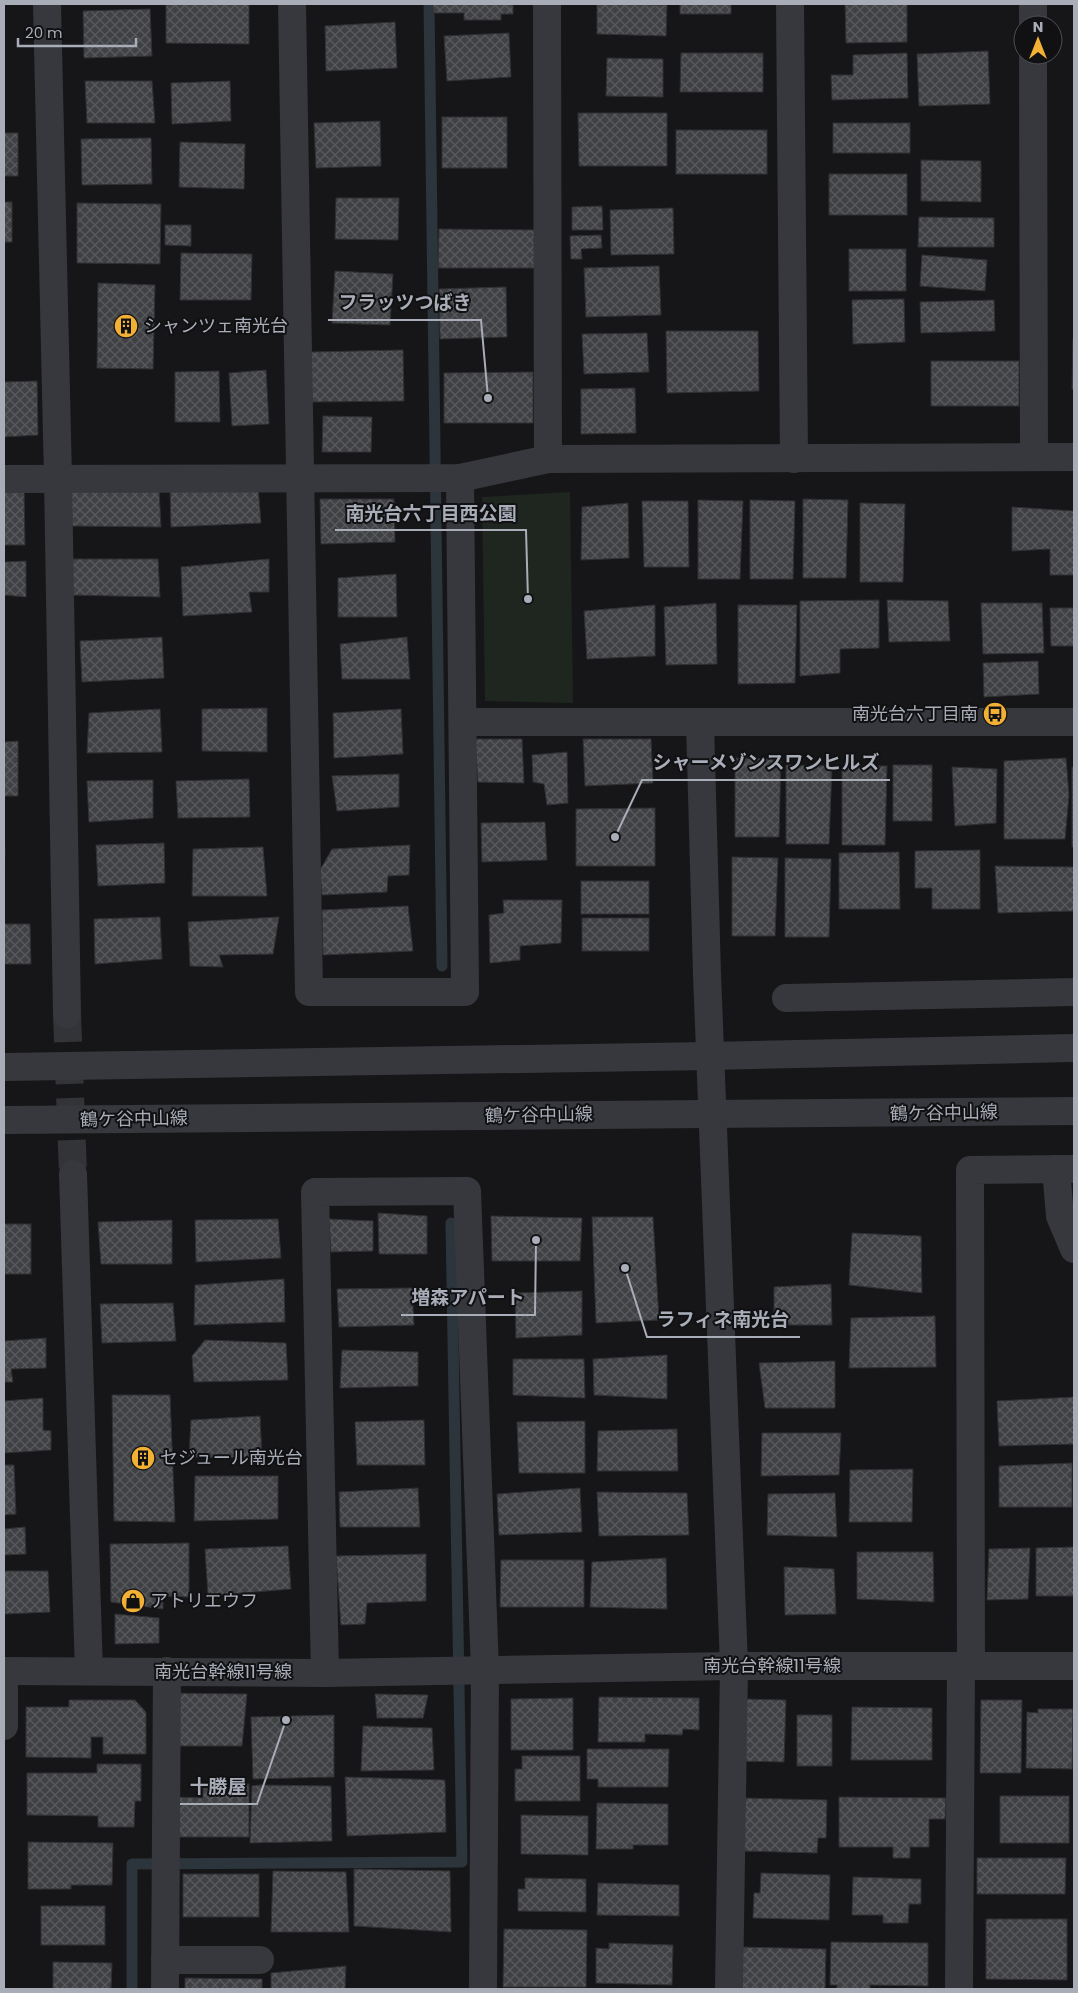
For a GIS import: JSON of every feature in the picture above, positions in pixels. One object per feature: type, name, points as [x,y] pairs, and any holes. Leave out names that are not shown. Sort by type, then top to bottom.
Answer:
[{"type":"street","points":[[47,4],[58,478],[67,1014]]},
{"type":"street","points":[[292,4],[308,992],[465,992],[463,722],[440,478]]},
{"type":"street","points":[[547,4],[548,459]]},
{"type":"street","points":[[790,4],[794,459]]},
{"type":"street","points":[[1033,65],[1034,457]]},
{"type":"street","points":[[4,478],[440,478],[548,459],[1074,457]]},
{"type":"street","points":[[463,722],[1074,722]]},
{"type":"street","points":[[700,723],[710,1056],[734,1666],[729,1989]]},
{"type":"street","points":[[786,998],[1074,992]]},
{"type":"street","points":[[4,1067],[710,1056],[1074,1048]]},
{"type":"street","name":"鶴ケ谷中山線","points":[[4,1120],[1074,1111]]},
{"type":"street","points":[[960,1989],[966,1665],[970,1170],[1065,1169],[1060,1216],[1074,1249]]},
{"type":"street","points":[[73,1174],[89,1671]]},
{"type":"street","points":[[325,1673],[315,1192],[467,1191],[483,1989]]},
{"type":"street","name":"南光台幹線11号線","points":[[4,1671],[325,1673],[734,1666],[1074,1666]]},
{"type":"street","points":[[4,1671],[4,1726]]},
{"type":"street","points":[[164,1989],[167,1671]]},
{"type":"street","points":[[165,1960],[260,1960]]},
{"type":"shaded area","points":[[570,492],[573,703],[485,701],[482,497]]},
{"type":"building","points":[[166,4],[249,4],[249,44],[166,43]]},
{"type":"building","points":[[433,4],[513,4],[513,14],[501,14],[501,20],[464,20],[464,13],[433,13]]},
{"type":"building","points":[[597,4],[667,5],[666,36],[597,34]]},
{"type":"building","points":[[680,4],[731,4],[731,14],[680,14]]},
{"type":"building","points":[[845,4],[907,4],[907,42],[846,43]]},
{"type":"building","points":[[150,9],[152,56],[84,58],[83,11]]},
{"type":"building","points":[[395,22],[397,68],[326,71],[325,26]]},
{"type":"building","points":[[509,33],[511,77],[447,81],[444,36]]},
{"type":"building","points":[[988,51],[990,104],[919,106],[917,54]]},
{"type":"building","points":[[681,53],[763,53],[763,92],[680,92]]},
{"type":"building","points":[[907,53],[908,98],[832,100],[831,75],[853,75],[853,55]]},
{"type":"building","points":[[607,58],[663,59],[663,97],[606,96]]},
{"type":"building","points":[[85,81],[152,81],[155,123],[87,123]]},
{"type":"building","points":[[230,81],[231,121],[172,124],[171,83]]},
{"type":"building","points":[[578,113],[667,113],[667,166],[579,166]]},
{"type":"building","points":[[442,117],[507,117],[507,168],[442,168]]},
{"type":"building","points":[[380,121],[381,166],[316,168],[314,123]]},
{"type":"building","points":[[833,123],[910,123],[910,153],[833,153]]},
{"type":"building","points":[[676,130],[767,130],[767,174],[676,174]]},
{"type":"building","points":[[4,133],[18,133],[18,176],[4,176]]},
{"type":"building","points":[[151,138],[152,184],[82,185],[81,139]]},
{"type":"building","points":[[180,142],[245,144],[244,189],[179,187]]},
{"type":"building","points":[[921,160],[981,161],[981,202],[921,201]]},
{"type":"building","points":[[829,174],[907,174],[907,215],[829,215]]},
{"type":"building","points":[[336,198],[399,198],[398,240],[335,239]]},
{"type":"building","points":[[4,202],[12,202],[12,242],[4,242]]},
{"type":"building","points":[[77,203],[161,204],[160,264],[77,263]]},
{"type":"building","points":[[602,206],[603,230],[572,230],[572,207]]},
{"type":"building","points":[[673,208],[674,254],[611,255],[610,210]]},
{"type":"building","points":[[919,217],[994,218],[994,247],[918,247]]},
{"type":"building","points":[[165,225],[191,225],[191,246],[165,245]]},
{"type":"building","points":[[439,229],[544,230],[544,268],[438,268]]},
{"type":"building","points":[[601,235],[602,248],[581,249],[582,259],[571,259],[570,236]]},
{"type":"building","points":[[849,249],[906,249],[906,291],[849,291]]},
{"type":"building","points":[[181,253],[252,254],[251,300],[180,300]]},
{"type":"building","points":[[922,255],[987,260],[985,291],[920,286]]},
{"type":"building","points":[[659,266],[661,315],[586,317],[584,268]]},
{"type":"building","points":[[335,271],[393,274],[390,325],[332,323]]},
{"type":"building","name":"シャンツェ南光台","points":[[98,283],[155,285],[153,369],[97,368]]},
{"type":"building","points":[[506,287],[507,337],[440,339],[439,289]]},
{"type":"building","points":[[904,299],[905,342],[853,344],[852,300]]},
{"type":"building","points":[[994,300],[995,331],[921,333],[920,302]]},
{"type":"building","points":[[666,331],[758,331],[759,391],[667,393]]},
{"type":"building","points":[[647,333],[649,372],[584,374],[582,334]]},
{"type":"building","points":[[1073,338],[1074,389],[1072,389]]},
{"type":"building","points":[[403,350],[404,401],[312,402],[311,352]]},
{"type":"building","points":[[931,361],[1019,361],[1019,406],[931,406]]},
{"type":"building","points":[[266,370],[269,424],[232,426],[229,373]]},
{"type":"building","points":[[219,371],[220,422],[175,422],[175,372]]},
{"type":"building","points":[[533,372],[533,423],[444,423],[444,373]]},
{"type":"building","points":[[37,381],[38,435],[4,437],[4,382]]},
{"type":"building","points":[[635,388],[636,433],[581,434],[581,389]]},
{"type":"building","points":[[323,416],[372,417],[371,452],[322,452]]},
{"type":"building","points":[[258,487],[261,523],[171,527],[170,489]]},
{"type":"building","points":[[24,488],[25,545],[4,545],[4,489]]},
{"type":"building","points":[[159,489],[161,527],[72,526],[71,491]]},
{"type":"building","points":[[320,499],[394,499],[395,542],[321,544]]},
{"type":"building","points":[[803,499],[848,500],[846,578],[803,578]]},
{"type":"building","points":[[698,500],[743,501],[740,579],[698,579]]},
{"type":"building","points":[[750,500],[795,501],[793,579],[750,579]]},
{"type":"building","points":[[642,501],[688,501],[689,567],[644,567]]},
{"type":"building","points":[[628,503],[629,558],[581,560],[582,507]]},
{"type":"building","points":[[860,503],[905,504],[903,582],[860,582]]},
{"type":"building","points":[[1012,507],[1074,511],[1074,575],[1050,575],[1050,549],[1012,551]]},
{"type":"building","points":[[67,559],[158,559],[160,597],[69,595]]},
{"type":"building","points":[[269,559],[269,592],[249,592],[252,612],[183,616],[181,567]]},
{"type":"building","points":[[26,561],[26,597],[4,595],[4,562]]},
{"type":"building","points":[[396,574],[397,617],[338,617],[338,578]]},
{"type":"building","points":[[879,600],[879,648],[840,649],[840,673],[800,676],[800,601]]},
{"type":"building","points":[[887,600],[948,601],[950,641],[889,642]]},
{"type":"building","points":[[716,603],[717,664],[666,665],[664,607]]},
{"type":"building","points":[[981,603],[1042,603],[1044,653],[983,654]]},
{"type":"building","points":[[655,605],[655,656],[587,659],[584,611]]},
{"type":"building","points":[[738,605],[797,605],[795,683],[738,684]]},
{"type":"building","points":[[1050,608],[1074,608],[1074,646],[1051,646]]},
{"type":"building","points":[[162,637],[164,678],[82,682],[80,641]]},
{"type":"building","points":[[407,637],[410,679],[342,679],[340,644]]},
{"type":"building","points":[[1038,661],[1039,694],[984,697],[983,663]]},
{"type":"building","points":[[267,708],[267,752],[202,751],[202,709]]},
{"type":"building","points":[[160,709],[162,752],[87,753],[89,713]]},
{"type":"building","points":[[401,709],[403,754],[334,758],[333,713]]},
{"type":"building","points":[[475,739],[522,739],[524,783],[478,782]]},
{"type":"building","points":[[583,739],[651,739],[653,783],[585,786]]},
{"type":"building","points":[[18,741],[18,796],[4,796],[4,742]]},
{"type":"building","points":[[567,752],[568,803],[547,805],[544,784],[533,782],[532,755]]},
{"type":"building","points":[[735,758],[781,759],[779,837],[735,837]]},
{"type":"building","points":[[1066,758],[1069,795],[1065,839],[1004,839],[1004,761]]},
{"type":"building","points":[[786,765],[832,766],[829,844],[786,844]]},
{"type":"building","points":[[893,765],[932,765],[932,821],[893,821]]},
{"type":"building","points":[[842,766],[887,766],[885,845],[842,845]]},
{"type":"building","points":[[952,767],[997,769],[996,823],[955,826]]},
{"type":"building","points":[[1072,767],[1074,768],[1074,847],[1072,847]]},
{"type":"building","points":[[399,774],[399,807],[337,811],[332,776]]},
{"type":"building","points":[[249,779],[250,817],[178,818],[176,781]]},
{"type":"building","points":[[153,780],[153,818],[89,822],[87,781]]},
{"type":"building","points":[[655,808],[655,866],[576,866],[576,809]]},
{"type":"building","points":[[545,822],[547,860],[482,862],[481,823]]},
{"type":"building","points":[[164,843],[165,883],[98,886],[96,845]]},
{"type":"building","points":[[410,845],[409,875],[388,876],[387,892],[322,895],[320,870],[332,849]]},
{"type":"building","points":[[4,847],[5,847],[4,885]]},
{"type":"building","points":[[263,847],[267,896],[192,896],[193,849]]},
{"type":"building","points":[[980,850],[980,909],[932,909],[932,888],[915,888],[915,851]]},
{"type":"building","points":[[899,852],[900,909],[839,909],[839,853]]},
{"type":"building","points":[[732,857],[778,858],[775,936],[732,936]]},
{"type":"building","points":[[785,858],[831,859],[829,937],[785,937]]},
{"type":"building","points":[[995,866],[1074,867],[1074,911],[998,913]]},
{"type":"building","points":[[581,881],[649,881],[649,914],[581,914]]},
{"type":"building","points":[[503,900],[562,900],[561,943],[520,946],[520,960],[490,963],[489,915],[504,913]]},
{"type":"building","points":[[408,906],[413,951],[323,955],[322,910]]},
{"type":"building","points":[[160,917],[162,959],[95,964],[94,919]]},
{"type":"building","points":[[279,917],[273,954],[219,955],[223,967],[190,966],[188,922]]},
{"type":"building","points":[[582,918],[649,918],[649,951],[582,951]]},
{"type":"building","points":[[4,924],[30,924],[31,964],[4,964]]},
{"type":"building","points":[[378,1213],[427,1216],[427,1254],[379,1254]]},
{"type":"building","points":[[491,1216],[582,1218],[580,1261],[492,1261]]},
{"type":"building","points":[[592,1217],[653,1217],[659,1320],[596,1323]]},
{"type":"building","points":[[278,1219],[281,1258],[196,1262],[195,1220]]},
{"type":"building","points":[[329,1219],[373,1221],[373,1251],[331,1252]]},
{"type":"building","points":[[172,1220],[172,1264],[101,1264],[98,1222]]},
{"type":"building","points":[[4,1224],[31,1224],[31,1274],[4,1274]]},
{"type":"building","points":[[852,1233],[921,1236],[922,1293],[849,1285]]},
{"type":"building","points":[[284,1279],[285,1322],[194,1325],[195,1285]]},
{"type":"building","points":[[831,1284],[832,1325],[774,1325],[774,1287]]},
{"type":"building","points":[[412,1288],[414,1325],[339,1327],[337,1289]]},
{"type":"building","points":[[582,1291],[582,1335],[516,1338],[515,1293]]},
{"type":"building","points":[[173,1303],[176,1341],[102,1343],[100,1304]]},
{"type":"building","points":[[935,1316],[936,1367],[849,1368],[851,1318]]},
{"type":"building","points":[[46,1338],[46,1368],[11,1369],[13,1382],[4,1382],[4,1341]]},
{"type":"building","points":[[205,1340],[286,1343],[288,1380],[194,1382],[192,1356]]},
{"type":"building","points":[[342,1350],[418,1352],[418,1386],[340,1388]]},
{"type":"building","points":[[667,1355],[667,1399],[594,1395],[593,1359]]},
{"type":"building","points":[[513,1359],[584,1359],[585,1398],[513,1395]]},
{"type":"building","points":[[835,1361],[835,1408],[765,1408],[759,1363]]},
{"type":"building","name":"セジュール南光台","points":[[112,1395],[170,1395],[175,1522],[114,1521]]},
{"type":"building","points":[[1074,1397],[1074,1444],[999,1446],[997,1401]]},
{"type":"building","points":[[43,1398],[43,1430],[51,1431],[51,1450],[4,1453],[4,1401]]},
{"type":"building","points":[[260,1416],[262,1458],[189,1457],[191,1420]]},
{"type":"building","points":[[424,1420],[425,1465],[357,1465],[355,1422]]},
{"type":"building","points":[[585,1421],[585,1473],[519,1473],[517,1422]]},
{"type":"building","points":[[677,1429],[678,1471],[597,1471],[598,1431]]},
{"type":"building","points":[[762,1433],[841,1433],[839,1475],[761,1476]]},
{"type":"building","points":[[1072,1463],[1072,1507],[999,1507],[999,1466]]},
{"type":"building","points":[[4,1465],[14,1465],[16,1514],[4,1515]]},
{"type":"building","points":[[913,1469],[912,1522],[849,1522],[850,1470]]},
{"type":"building","points":[[195,1476],[278,1476],[278,1519],[194,1521]]},
{"type":"building","points":[[418,1488],[420,1527],[340,1527],[339,1492]]},
{"type":"building","points":[[580,1488],[582,1532],[499,1535],[497,1494]]},
{"type":"building","points":[[597,1492],[687,1493],[689,1535],[599,1536]]},
{"type":"building","points":[[835,1493],[837,1537],[767,1535],[768,1494]]},
{"type":"building","points":[[25,1527],[26,1554],[4,1555],[4,1529]]},
{"type":"building","points":[[189,1543],[189,1597],[163,1596],[163,1609],[111,1602],[110,1544]]},
{"type":"building","points":[[288,1546],[291,1589],[208,1596],[205,1549]]},
{"type":"building","points":[[1074,1547],[1074,1596],[1036,1596],[1036,1548]]},
{"type":"building","points":[[1030,1548],[1028,1599],[987,1600],[989,1549]]},
{"type":"building","points":[[857,1552],[933,1552],[934,1602],[857,1599]]},
{"type":"building","points":[[426,1554],[426,1601],[367,1603],[365,1624],[341,1625],[336,1556]]},
{"type":"building","points":[[666,1558],[667,1609],[590,1607],[592,1562]]},
{"type":"building","points":[[501,1560],[584,1560],[584,1607],[500,1607]]},
{"type":"building","points":[[784,1567],[834,1569],[836,1614],[785,1615]]},
{"type":"building","points":[[4,1571],[48,1571],[50,1612],[5,1614]]},
{"type":"building","points":[[115,1614],[159,1618],[159,1643],[115,1644]]},
{"type":"building","points":[[164,1693],[247,1694],[242,1746],[162,1746]]},
{"type":"building","points":[[375,1694],[428,1695],[423,1718],[377,1718]]},
{"type":"building","points":[[599,1697],[699,1698],[699,1730],[683,1729],[682,1735],[645,1734],[645,1742],[598,1742]]},
{"type":"building","points":[[573,1698],[573,1750],[511,1750],[511,1699]]},
{"type":"building","points":[[745,1699],[786,1700],[784,1762],[735,1761]]},
{"type":"building","points":[[69,1700],[135,1700],[146,1712],[146,1754],[103,1754],[103,1737],[91,1737],[91,1758],[26,1757],[26,1707],[69,1707]]},
{"type":"building","points":[[981,1700],[1022,1700],[1021,1773],[980,1773]]},
{"type":"building","points":[[852,1707],[932,1708],[932,1760],[851,1760]]},
{"type":"building","points":[[1038,1709],[1073,1709],[1072,1769],[1026,1768],[1027,1712],[1038,1713]]},
{"type":"building","points":[[334,1715],[334,1777],[253,1779],[251,1717]]},
{"type":"building","points":[[797,1715],[832,1715],[832,1766],[797,1766]]},
{"type":"building","points":[[363,1726],[432,1728],[434,1770],[361,1771]]},
{"type":"building","points":[[587,1749],[669,1749],[668,1787],[598,1787],[598,1779],[587,1779]]},
{"type":"building","points":[[522,1756],[580,1756],[580,1801],[515,1801],[515,1769],[522,1769]]},
{"type":"building","points":[[97,1764],[141,1764],[141,1801],[135,1801],[134,1827],[98,1827],[98,1816],[27,1815],[27,1773],[97,1773]]},
{"type":"building","points":[[345,1777],[445,1780],[446,1832],[347,1836]]},
{"type":"building","points":[[203,1783],[249,1784],[249,1837],[175,1837],[175,1797],[203,1798]]},
{"type":"building","points":[[252,1786],[331,1786],[332,1841],[250,1843]]},
{"type":"building","points":[[1000,1796],[1069,1796],[1069,1843],[1000,1843]]},
{"type":"building","points":[[839,1797],[946,1798],[945,1819],[929,1819],[929,1847],[910,1847],[910,1858],[893,1858],[893,1847],[839,1847]]},
{"type":"building","points":[[743,1798],[827,1800],[826,1838],[818,1838],[817,1853],[742,1851]]},
{"type":"building","points":[[597,1803],[668,1804],[668,1845],[633,1845],[633,1849],[596,1849]]},
{"type":"building","points":[[521,1815],[588,1816],[588,1855],[521,1854]]},
{"type":"building","points":[[28,1842],[113,1843],[112,1885],[71,1885],[71,1889],[28,1889]]},
{"type":"building","points":[[977,1858],[1066,1858],[1065,1894],[977,1894]]},
{"type":"building","points":[[354,1869],[450,1871],[451,1932],[354,1926]]},
{"type":"building","points":[[273,1871],[346,1872],[349,1932],[271,1932]]},
{"type":"building","points":[[761,1873],[830,1875],[829,1920],[753,1918],[754,1893],[760,1893]]},
{"type":"building","points":[[183,1874],[259,1874],[259,1917],[183,1917]]},
{"type":"building","points":[[853,1877],[921,1879],[921,1904],[909,1904],[908,1923],[883,1923],[883,1915],[852,1915]]},
{"type":"building","points":[[525,1878],[586,1879],[586,1912],[518,1911],[518,1889],[525,1889]]},
{"type":"building","points":[[598,1883],[679,1885],[679,1916],[597,1915]]},
{"type":"building","points":[[41,1906],[105,1906],[105,1945],[41,1945]]},
{"type":"building","points":[[986,1919],[1067,1919],[1067,1980],[986,1979]]},
{"type":"building","points":[[504,1929],[587,1930],[586,1987],[503,1987]]},
{"type":"building","points":[[831,1942],[928,1943],[928,1986],[870,1985],[870,1989],[837,1989],[837,1985],[830,1985]]},
{"type":"building","points":[[609,1943],[673,1945],[672,1985],[596,1983],[596,1948],[609,1949]]},
{"type":"building","points":[[740,1947],[826,1949],[825,1989],[739,1989]]},
{"type":"building","points":[[53,1962],[112,1963],[111,1989],[53,1989]]},
{"type":"building","points":[[346,1966],[345,1989],[271,1989],[271,1973]]},
{"type":"building","points":[[185,1978],[262,1979],[262,1989],[185,1989]]},
{"type":"waterway","points":[[429,4],[442,966]]},
{"type":"waterway","points":[[132,1989],[132,1864],[462,1862],[451,1223]]},
{"type":"tunnel","points":[[67,1014],[73,1174]]},
{"type":"place","name":"シャンツェ南光台","points":[[126,326]]},
{"type":"place","name":"フラッツつばき","points":[[488,398]]},
{"type":"place","name":"南光台六丁目西公園","points":[[528,599]]},
{"type":"place","name":"南光台六丁目南","points":[[995,714]]},
{"type":"place","name":"シャーメゾンスワンヒルズ","points":[[615,837]]},
{"type":"place","name":"増森アパート","points":[[536,1240]]},
{"type":"place","name":"ラフィネ南光台","points":[[625,1268]]},
{"type":"place","name":"セジュール南光台","points":[[143,1458]]},
{"type":"place","name":"アトリエウフ","points":[[133,1601]]},
{"type":"place","name":"十勝屋","points":[[286,1720]]}]
